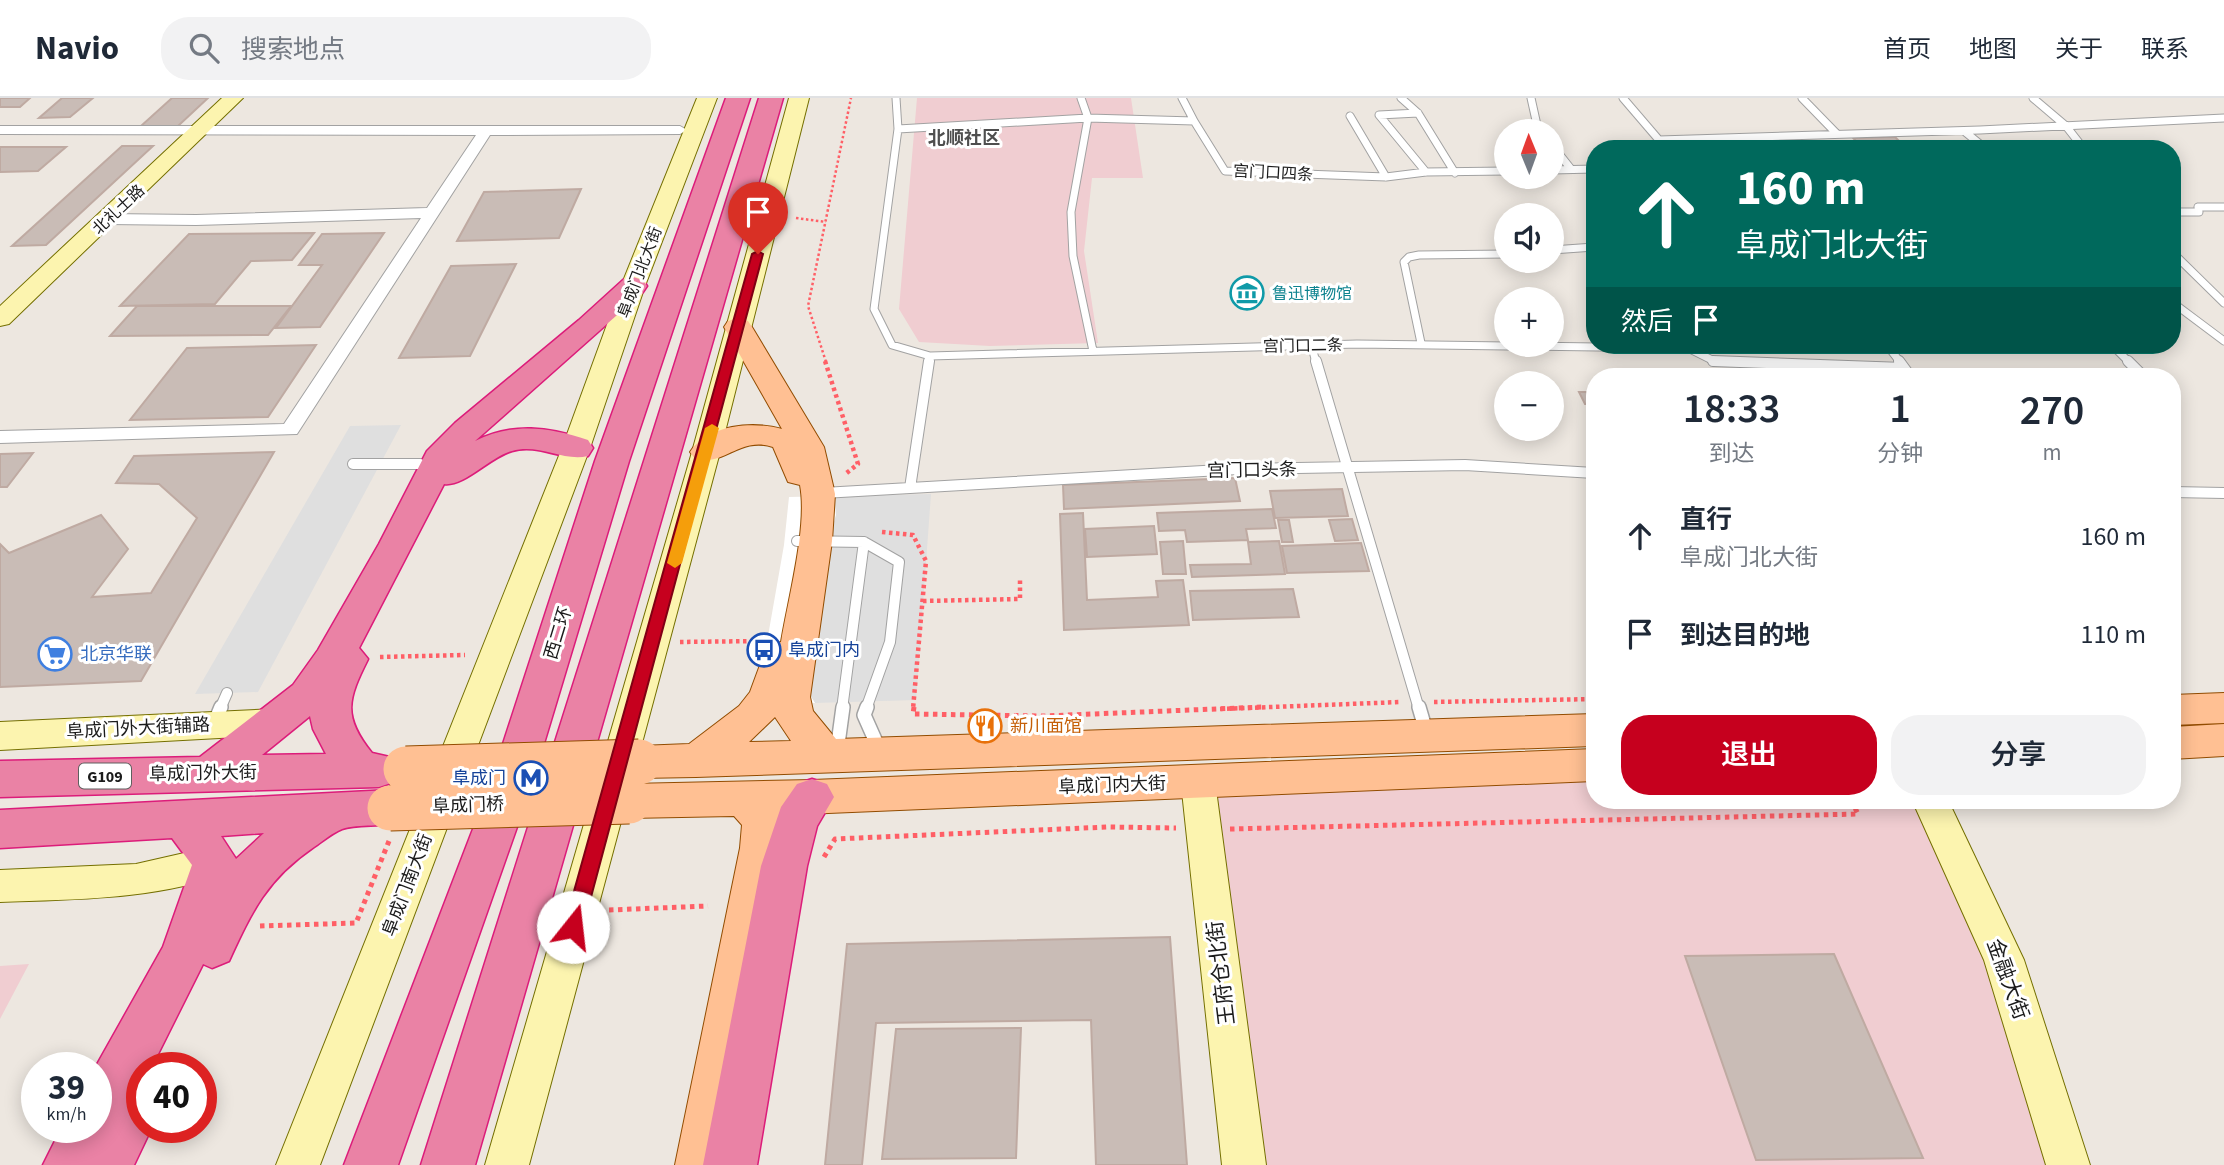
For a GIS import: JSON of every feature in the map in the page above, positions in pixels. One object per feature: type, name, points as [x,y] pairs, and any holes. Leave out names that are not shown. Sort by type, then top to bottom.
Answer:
[{"type":"highway","name":"西二环","points":[[371,1165],[509,790],[591,443],[737,98]]},
{"type":"highway","points":[[448,1165],[771,98]]},
{"type":"highway","points":[[757,144],[777,182]]},
{"type":"highway","points":[[210,773],[307,696],[332,661],[397,544],[439,459],[467,430],[633,286]]},
{"type":"highway","points":[[361,770],[337,741],[330,718],[332,698],[342,671],[446,475],[477,452],[514,438],[552,438],[591,443]]},
{"type":"highway","points":[[730,1165],[784,866],[796,820],[825,769]]},
{"type":"highway","name":"阜成门外大街","points":[[0,779],[361,770],[398,789]]},
{"type":"highway","points":[[161,1052],[236,897],[254,869],[278,849],[335,811],[398,789]]},
{"type":"highway","points":[[0,829],[335,811]]},
{"type":"highway","points":[[112,1087],[184,954],[207,900],[215,862],[183,819]]},
{"type":"highway","points":[[106,1165],[126,1124]]},
{"type":"highway","points":[[70,1165],[82,1143]]},
{"type":"main road","points":[[696,761],[753,717],[768,698],[806,541],[828,493],[808,447],[738,327]]},
{"type":"main road","points":[[706,452],[735,436],[764,433],[786,441],[797,464],[804,501],[806,541],[791,697],[794,716],[825,769]]},
{"type":"main road","points":[[2181,710],[2224,708]]},
{"type":"main road","name":"阜成门内大街","points":[[634,781],[743,798],[825,769],[881,753],[1422,719],[1586,729]]},
{"type":"main road","points":[[2181,742],[2224,740]]},
{"type":"main road","name":"阜成门内大街","points":[[634,781],[696,761],[825,769],[1198,782],[1586,765]]},
{"type":"main road","name":"阜成门桥","points":[[398,789],[634,781]]},
{"type":"main road","points":[[701,1165],[761,848],[763,820],[743,798]]},
{"type":"street","name":"北礼士路","points":[[0,319],[233,98]]},
{"type":"street","name":"阜成门北大街","points":[[591,443],[633,286],[707,98]]},
{"type":"street","points":[[507,1165],[706,452],[799,98]]},
{"type":"street","points":[[0,130],[680,130]]},
{"type":"street","points":[[0,437],[290,430],[486,131]]},
{"type":"street","points":[[107,219],[196,220],[432,214]]},
{"type":"street","name":"阜成门南大街","points":[[298,1165],[591,443]]},
{"type":"street","name":"阜成门外大街辅路","points":[[0,736],[276,722]]},
{"type":"street","name":"王府仓北街","points":[[1198,782],[1244,1165]]},
{"type":"street","name":"金融大街","points":[[1934,809],[2004,960],[2068,1165]]},
{"type":"street","points":[[0,886],[136,880],[215,862]]},
{"type":"lane","name":"宫门口二条","points":[[896,98],[898,130],[874,309],[892,345],[930,356],[1311,344],[1421,343],[1586,348]]},
{"type":"lane","points":[[1081,98],[1088,118],[1071,212],[1073,256],[1093,351]]},
{"type":"lane","points":[[898,130],[1088,118],[1194,121],[1182,98]]},
{"type":"lane","points":[[1401,98],[1418,113],[1455,173]]},
{"type":"lane","points":[[1531,98],[1536,119]]},
{"type":"lane","points":[[1622,98],[1659,140]]},
{"type":"lane","points":[[1802,98],[1838,134]]},
{"type":"lane","points":[[2033,98],[2066,126],[2077,140]]},
{"type":"lane","points":[[1418,113],[1380,115],[1426,172]]},
{"type":"lane","points":[[1350,116],[1386,177]]},
{"type":"lane","points":[[1746,140],[2224,118]]},
{"type":"lane","name":"宫门口四条","points":[[1194,121],[1225,171],[1386,177],[1426,172],[1494,172]]},
{"type":"lane","points":[[1964,131],[1975,140]]},
{"type":"lane","points":[[1564,160],[1571,169]]},
{"type":"lane","points":[[1564,169],[1586,169]]},
{"type":"lane","points":[[2181,212],[2199,212],[2198,207],[2224,207]]},
{"type":"lane","points":[[1564,249],[1586,248]]},
{"type":"lane","points":[[1421,343],[1404,262],[1409,257],[1419,255],[1494,254]]},
{"type":"lane","points":[[2181,261],[2224,303]]},
{"type":"lane","points":[[2181,309],[2224,341]]},
{"type":"lane","points":[[1311,344],[1422,719]]},
{"type":"lane","points":[[1701,354],[1714,360],[1843,368]]},
{"type":"lane","points":[[2121,354],[2135,368]]},
{"type":"lane","points":[[910,488],[930,356]]},
{"type":"lane","points":[[354,464],[420,464]]},
{"type":"lane","name":"宫门口头条","points":[[828,493],[1238,469],[1465,465],[1586,473]]},
{"type":"lane","points":[[2181,492],[2224,493]]},
{"type":"lane","points":[[806,541],[864,542],[899,562],[890,642],[864,715],[881,753]]},
{"type":"lane","points":[[825,769],[864,542]]},
{"type":"lane","points":[[214,724],[228,693]]},
{"type":"path","points":[[828,493],[835,482],[858,464],[808,306],[851,98]]},
{"type":"path","points":[[796,218],[826,222]]},
{"type":"path","points":[[1020,580],[1020,599],[923,601],[913,714],[1422,719],[1586,700]]},
{"type":"path","points":[[674,643],[760,641]]},
{"type":"path","points":[[380,657],[466,654]]},
{"type":"path","points":[[600,910],[708,906]]},
{"type":"path","points":[[259,926],[356,923]]},
{"type":"shaded area","points":[[917,98],[1131,98],[1143,178],[1092,178],[1084,251],[1098,343],[990,346],[919,342],[899,309]]},
{"type":"shaded area","points":[[401,425],[258,692],[195,694],[350,426]]},
{"type":"shaded area","points":[[931,494],[916,700],[815,703],[805,687],[834,496]]},
{"type":"shaded area","points":[[1586,755],[1586,809],[1918,809],[1983,954],[2054,1165],[1244,1165],[1198,782],[889,780]]},
{"type":"shaded area","points":[[29,964],[0,1019],[0,966]]},
{"type":"pier","points":[[834,496],[836,515],[819,571],[805,687],[815,703],[744,704],[761,676],[784,545],[789,497]]},
{"type":"building","points":[[0,98],[30,98],[20,107],[0,107]]},
{"type":"building","points":[[62,98],[93,98],[70,117],[39,118]]},
{"type":"building","points":[[172,98],[208,98],[178,126],[141,126]]},
{"type":"building","points":[[1895,137],[1898,140],[1855,140],[1853,138]]},
{"type":"building","points":[[122,146],[153,146],[46,245],[12,246]]},
{"type":"building","points":[[0,147],[66,147],[38,171],[0,172]]},
{"type":"building","points":[[581,189],[559,238],[457,241],[484,192]]},
{"type":"building","points":[[314,233],[292,260],[251,261],[215,304],[120,306],[189,234]]},
{"type":"building","points":[[384,233],[320,327],[276,328],[322,265],[299,265],[322,234]]},
{"type":"building","points":[[516,264],[470,356],[399,358],[451,266]]},
{"type":"building","points":[[137,306],[291,306],[268,335],[110,336]]},
{"type":"building","points":[[316,345],[268,417],[130,420],[187,348]]},
{"type":"building","points":[[1579,392],[1586,392],[1585,404]]},
{"type":"building","points":[[274,452],[141,681],[0,687],[0,544],[9,553],[101,515],[128,549],[92,597],[151,593],[197,518],[159,484],[116,483],[134,456]]},
{"type":"building","points":[[33,453],[7,487],[0,487],[0,454]]},
{"type":"building","points":[[1235,478],[1240,501],[1064,509],[1063,485]]},
{"type":"building","points":[[1342,489],[1348,516],[1275,518],[1270,491]]},
{"type":"building","points":[[1272,509],[1276,528],[1246,529],[1248,540],[1187,542],[1185,530],[1159,531],[1157,513]]},
{"type":"building","points":[[1083,513],[1087,600],[1158,597],[1156,581],[1183,580],[1189,625],[1064,630],[1060,514]]},
{"type":"building","points":[[1352,519],[1358,540],[1335,541],[1329,520]]},
{"type":"building","points":[[1278,520],[1289,520],[1293,542],[1282,542]]},
{"type":"building","points":[[1154,526],[1157,554],[1087,557],[1085,529]]},
{"type":"building","points":[[1183,541],[1186,574],[1163,574],[1160,542]]},
{"type":"building","points":[[1279,541],[1285,574],[1192,577],[1190,565],[1251,564],[1248,542]]},
{"type":"building","points":[[1361,543],[1369,571],[1287,573],[1282,546]]},
{"type":"building","points":[[1293,589],[1299,617],[1193,620],[1190,591]]},
{"type":"building","points":[[1170,937],[1187,1165],[1096,1165],[1091,1020],[876,1023],[862,1165],[825,1165],[847,944]]},
{"type":"building","points":[[1834,954],[1923,1158],[1756,1160],[1685,956]]},
{"type":"building","points":[[1021,1028],[1016,1158],[882,1159],[896,1029]]},
{"type":"slow traffic","points":[[675,563],[712,428]]},
{"type":"place","name":"鲁迅博物馆","points":[[1247,293]]},
{"type":"place","name":"阜成门内","points":[[764,650]]},
{"type":"place","name":"北京华联","points":[[55,654]]},
{"type":"place","name":"新川面馆","points":[[985,726]]},
{"type":"place","name":"阜成门","points":[[531,778]]},
{"type":"district","name":"北顺社区","points":[[964,138]]},
{"type":"route","points":[[573,927],[706,452],[758,254]]}]
